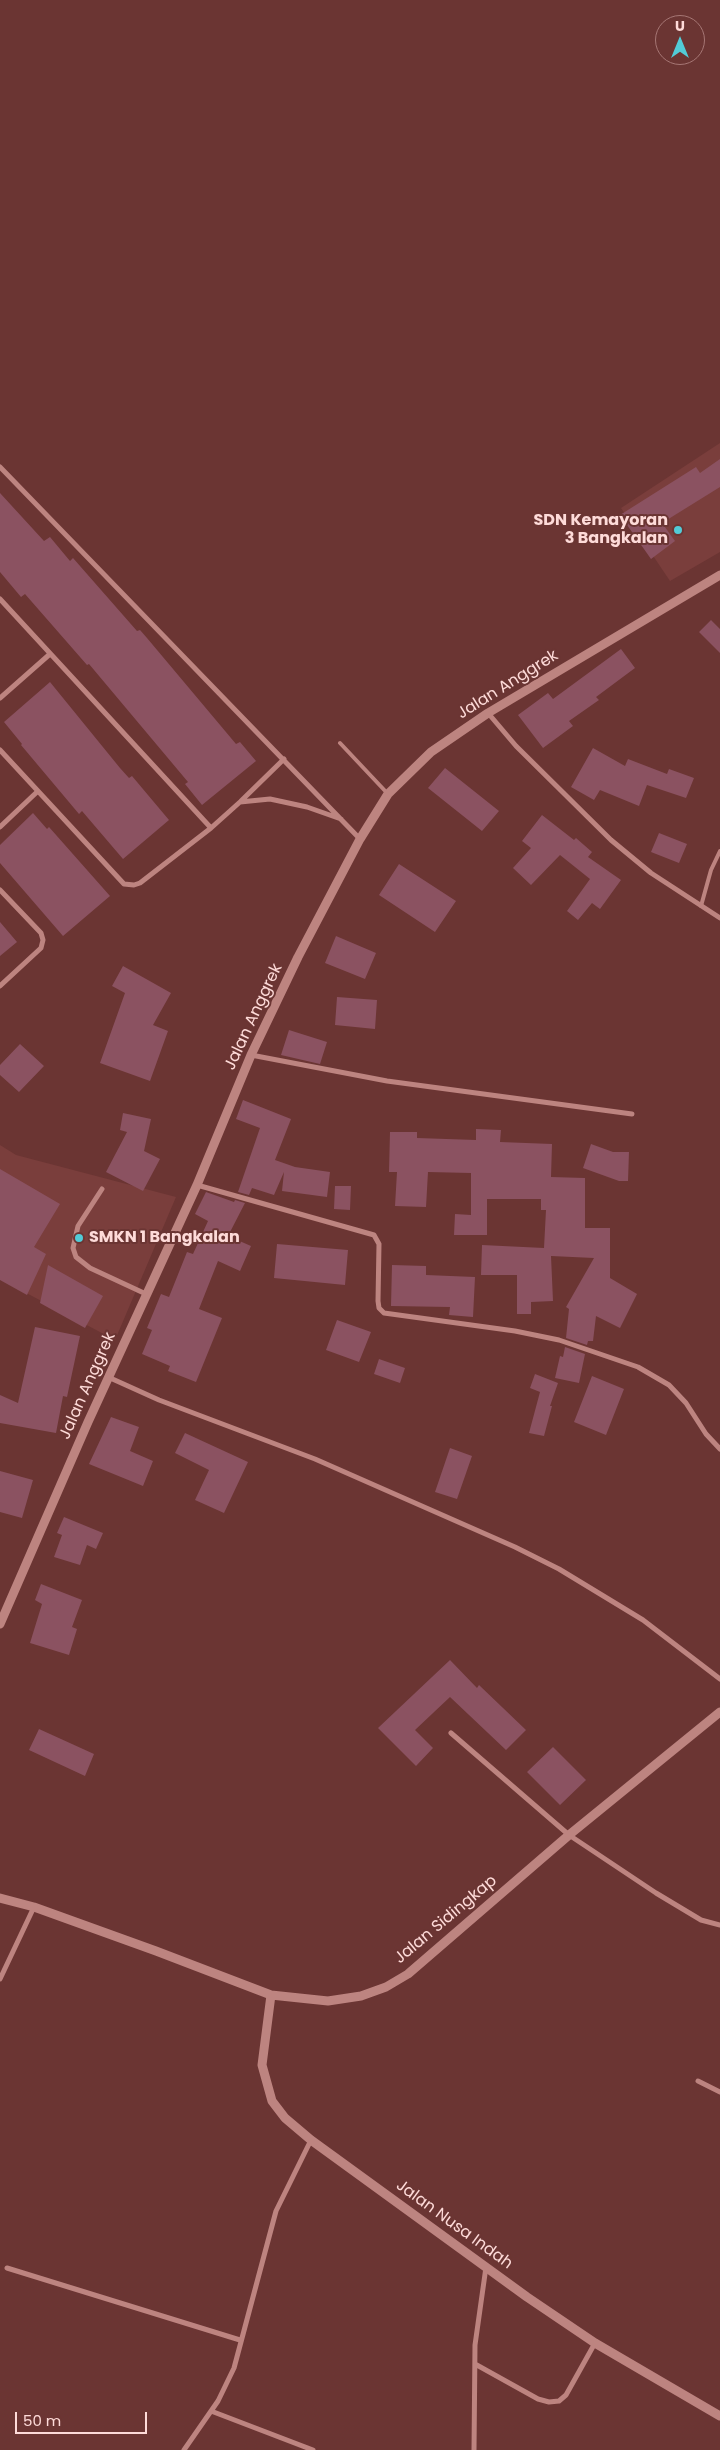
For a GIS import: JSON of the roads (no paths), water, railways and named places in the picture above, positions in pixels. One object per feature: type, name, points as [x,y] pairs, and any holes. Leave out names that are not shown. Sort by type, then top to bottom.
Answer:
[{"type":"street","points":[[0,467],[360,839]]},
{"type":"street","name":"Jalan Anggrek","points":[[0,1624],[108,1377],[197,1185],[251,1055],[298,957],[360,839],[388,794],[430,752],[488,713],[720,575]]},
{"type":"street","points":[[0,599],[212,828]]},
{"type":"street","points":[[0,698],[50,654]]},
{"type":"street","points":[[488,713],[516,746],[611,840],[651,873],[720,918]]},
{"type":"street","points":[[0,750],[121,882],[129,885],[140,883],[212,828],[284,759]]},
{"type":"street","points":[[0,826],[38,791]]},
{"type":"street","points":[[240,802],[270,800],[307,807],[343,820]]},
{"type":"street","points":[[0,890],[41,933],[43,944],[0,986]]},
{"type":"street","points":[[251,1055],[387,1081],[632,1114]]},
{"type":"street","points":[[197,1185],[374,1236],[379,1244],[378,1302],[384,1313],[515,1331],[559,1340],[638,1368],[670,1385],[686,1403],[706,1434],[720,1450]]},
{"type":"street","points":[[102,1189],[78,1226],[73,1248],[76,1257],[90,1268],[146,1294]]},
{"type":"street","points":[[108,1377],[159,1400],[315,1459],[515,1547],[559,1569],[643,1620],[720,1679]]},
{"type":"street","name":"Jalan Sidingkap","points":[[0,1898],[34,1907],[271,1995],[328,2001],[360,1996],[386,1986],[408,1974],[569,1835],[720,1712]]},
{"type":"street","points":[[451,1733],[569,1835],[656,1893],[701,1920],[720,1925]]},
{"type":"street","points":[[0,1979],[34,1907]]},
{"type":"street","name":"Jalan Nusa Indah","points":[[271,1995],[262,2053],[265,2080],[272,2101],[285,2118],[311,2140],[527,2297],[595,2342],[720,2416]]},
{"type":"street","points":[[698,2081],[720,2092]]},
{"type":"street","points":[[184,2450],[218,2401],[234,2368],[276,2210],[311,2140]]},
{"type":"street","points":[[474,2450],[476,2344],[486,2266]]},
{"type":"street","points":[[7,2268],[240,2340]]},
{"type":"street","points":[[476,2364],[538,2400],[559,2401],[566,2395],[595,2342]]},
{"type":"street","points":[[211,2410],[313,2450]]},
{"type":"lane","points":[[340,742],[388,794]]},
{"type":"lane","points":[[701,906],[711,870],[720,851]]},
{"type":"place","name":"SDN Kemayoran 3 Bangkalan","points":[[678,530]]},
{"type":"place","name":"SMKN 1 Bangkalan","points":[[79,1238]]}]
